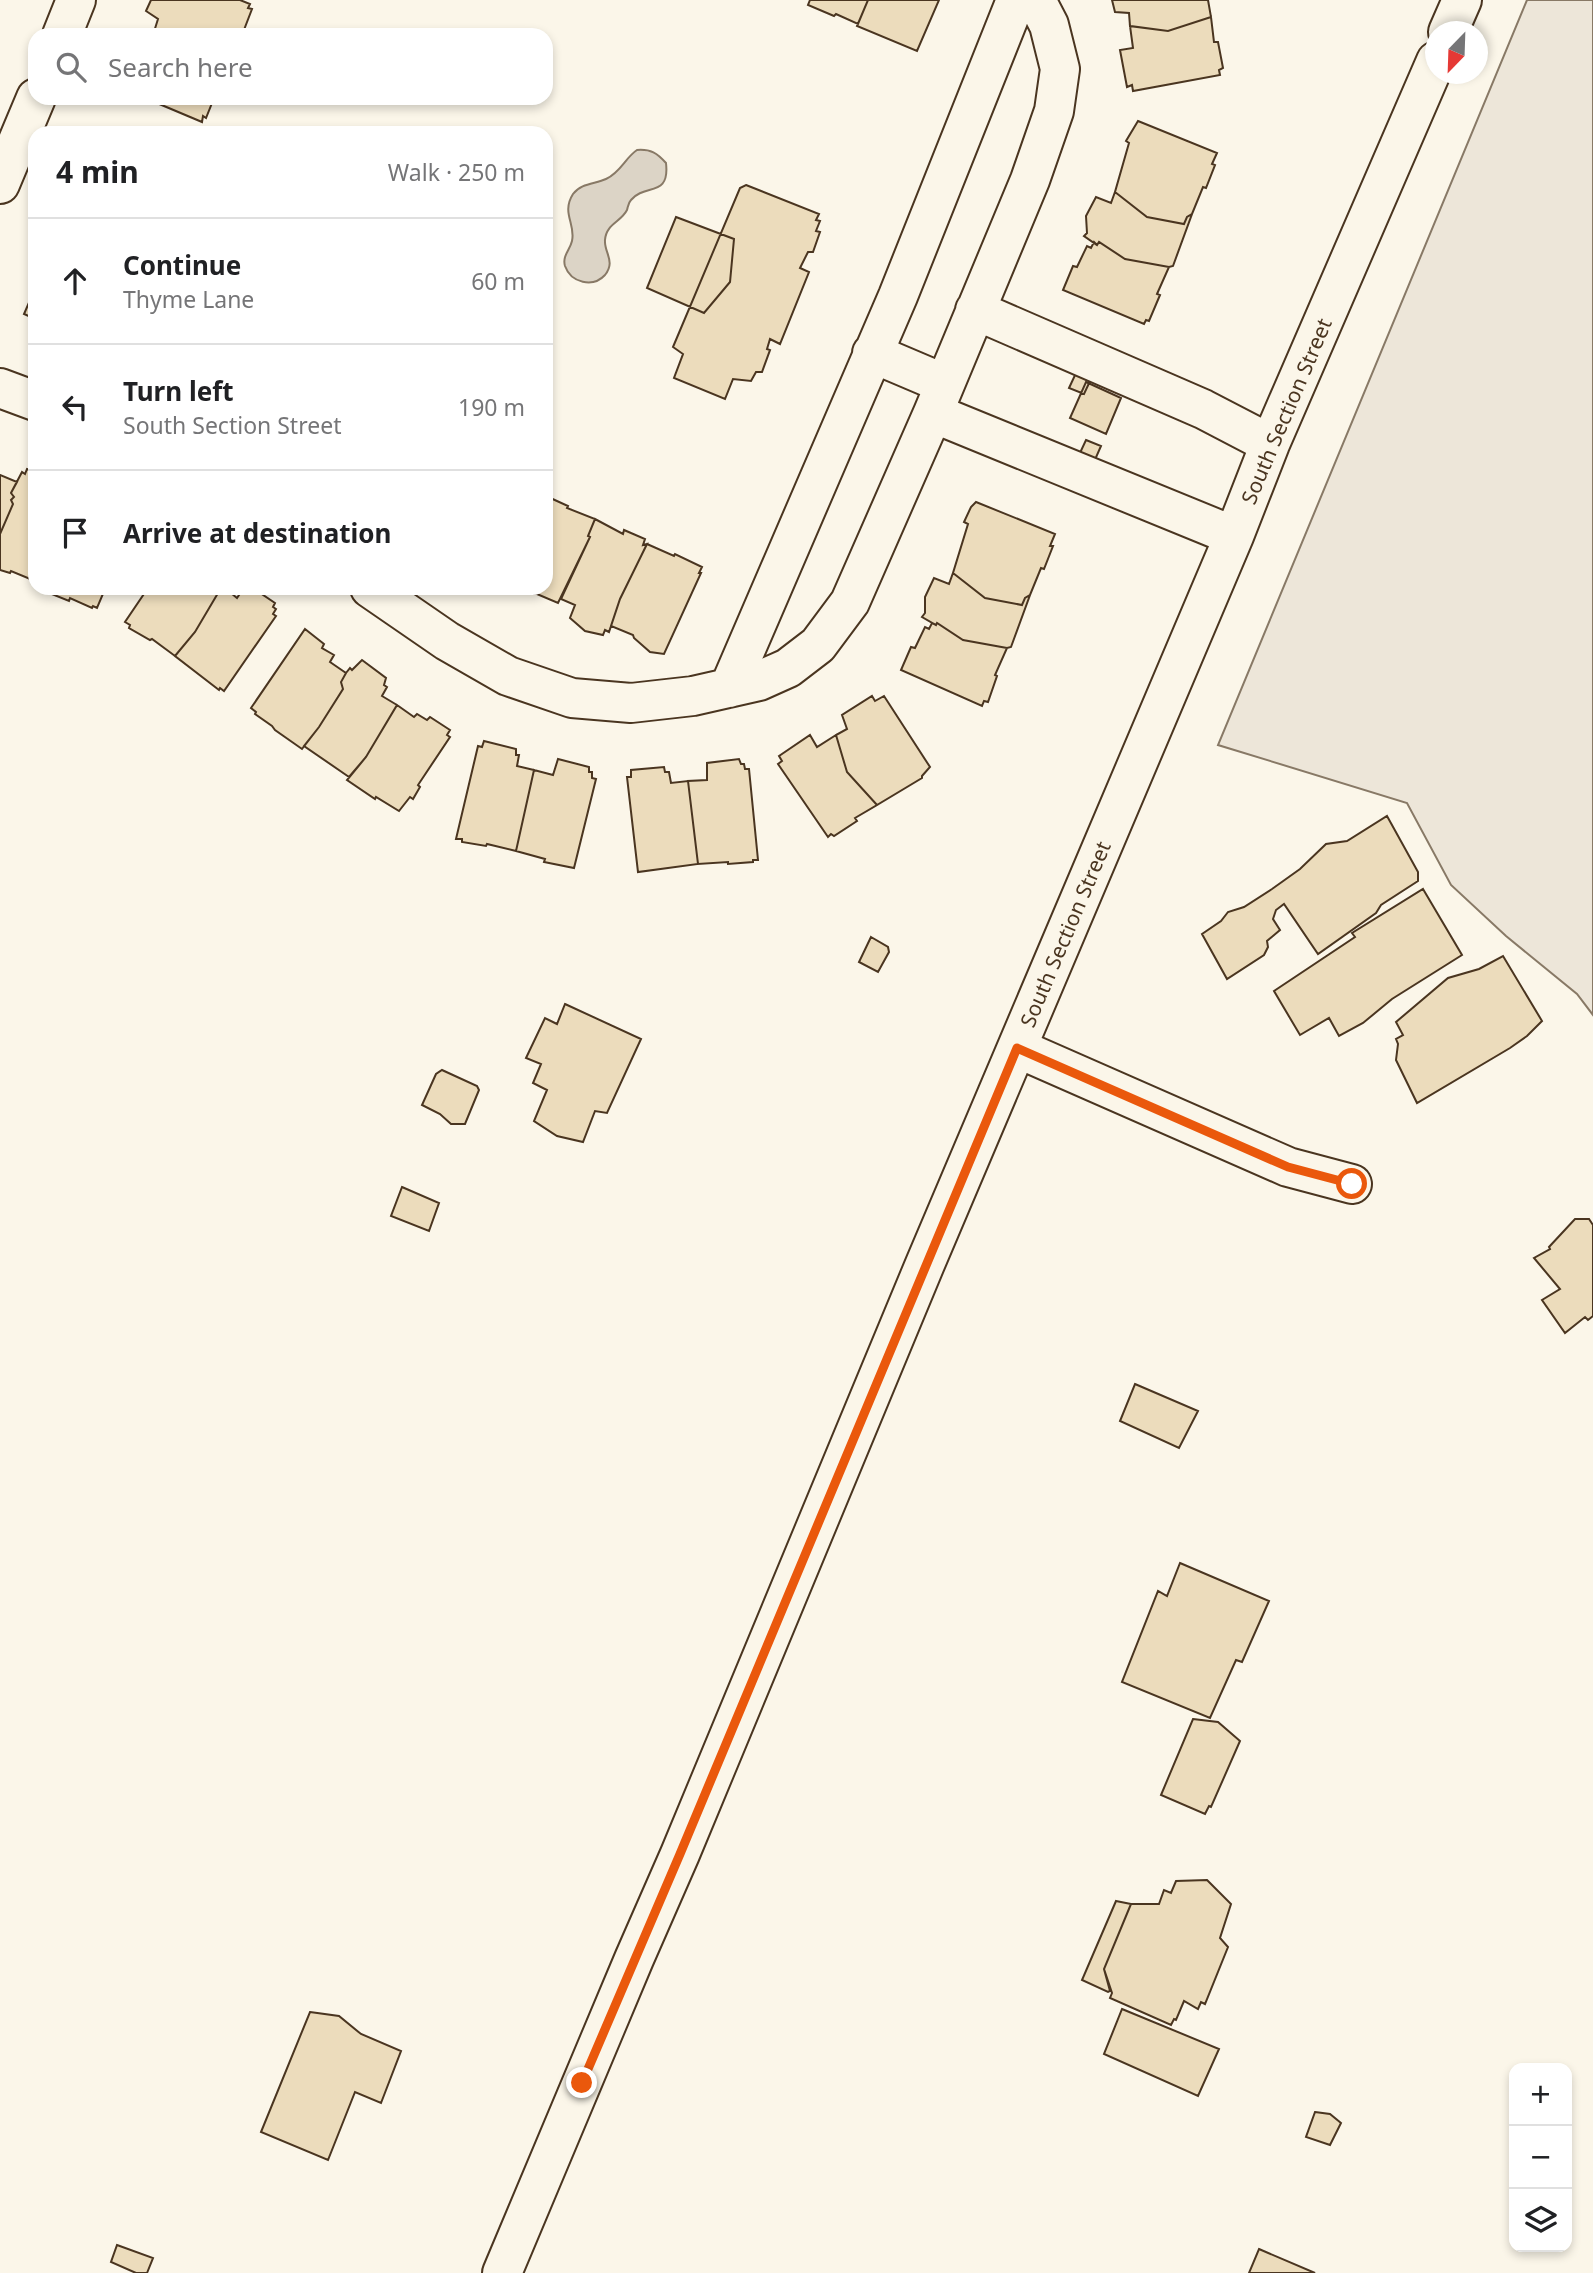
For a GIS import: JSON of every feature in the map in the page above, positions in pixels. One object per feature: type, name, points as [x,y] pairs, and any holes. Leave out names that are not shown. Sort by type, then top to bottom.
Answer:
[{"type":"street","points":[[65,28],[76,0]]},
{"type":"street","points":[[729,688],[903,283],[1016,0]]},
{"type":"street","points":[[380,595],[447,641],[508,676],[572,698],[631,703],[693,696],[760,681],[788,668],[818,645],[849,602],[939,398],[1030,180],[1054,111],[1060,69],[1049,25],[1036,0]]},
{"type":"street","points":[[1453,21],[1462,0]]},
{"type":"street","name":"South Section Street","points":[[502,2273],[1234,536],[1270,444],[1426,84]]},
{"type":"street","points":[[0,184],[33,105]]},
{"type":"street","points":[[975,310],[1203,409],[1270,444]]},
{"type":"street","points":[[872,354],[939,398],[1234,536]]},
{"type":"street","points":[[0,388],[28,398]]},
{"type":"street","points":[[1017,1048],[1288,1167],[1352,1184]]},
{"type":"shaded area","points":[[1527,0],[1593,0],[1593,1015],[1577,994],[1506,936],[1451,885],[1407,803],[1218,745]]},
{"type":"shaded area","points":[[637,150],[653,152],[666,163],[664,181],[660,186],[637,195],[630,201],[624,214],[608,230],[605,245],[610,265],[605,275],[595,281],[577,280],[568,272],[564,262],[573,235],[568,207],[573,194],[588,184],[611,176]]},
{"type":"building","points":[[151,0],[240,0],[250,4],[248,8],[252,9],[245,28],[155,28],[158,19],[146,11]]},
{"type":"building","points":[[810,0],[868,0],[858,24],[808,5]]},
{"type":"building","points":[[868,0],[939,0],[917,51],[857,26]]},
{"type":"building","points":[[1112,0],[1208,0],[1211,17],[1168,31],[1130,26],[1129,13],[1115,12]]},
{"type":"building","points":[[1211,17],[1214,42],[1218,42],[1223,68],[1219,70],[1220,75],[1133,91],[1132,85],[1127,87],[1120,50],[1133,48],[1130,26],[1168,31]]},
{"type":"building","points":[[162,105],[211,105],[202,122]]},
{"type":"building","points":[[1138,121],[1217,153],[1206,188],[1203,187],[1192,214],[1184,224],[1147,217],[1115,192],[1129,143],[1126,141]]},
{"type":"building","points":[[746,185],[819,214],[816,220],[820,221],[816,231],[820,232],[813,252],[808,252],[800,268],[809,272],[780,344],[770,339],[767,349],[770,350],[762,372],[756,372],[751,381],[733,379],[725,399],[674,378],[683,354],[673,347],[740,188]]},
{"type":"building","points":[[1115,192],[1147,217],[1184,224],[1192,214],[1173,266],[1125,259],[1099,242],[1097,245],[1084,236],[1087,233],[1086,216],[1096,197],[1111,203]]},
{"type":"building","points":[[676,217],[734,239],[730,282],[704,313],[647,288]]},
{"type":"building","points":[[1094,242],[1097,245],[1099,242],[1125,259],[1169,267],[1149,321],[1146,320],[1144,324],[1063,290],[1073,266],[1077,267],[1087,246],[1091,248]]},
{"type":"building","points":[[1076,373],[1091,379],[1084,394],[1069,388]]},
{"type":"building","points":[[1086,382],[1121,398],[1106,434],[1070,418]]},
{"type":"building","points":[[1086,440],[1101,446],[1094,462],[1079,455]]},
{"type":"building","points":[[28,469],[28,578],[0,570],[0,534],[13,504],[11,500],[14,497],[11,493],[22,472],[25,474]]},
{"type":"building","points":[[0,475],[17,482],[11,493],[14,497],[11,500],[13,504],[0,534]]},
{"type":"building","points":[[553,499],[595,519],[588,536],[590,537],[558,603],[539,595],[553,595]]},
{"type":"building","points":[[976,502],[1055,534],[1044,569],[1041,568],[1030,595],[1022,605],[985,598],[953,573],[968,524],[964,522]]},
{"type":"building","points":[[595,519],[623,534],[624,530],[645,539],[643,545],[647,544],[620,599],[609,632],[605,630],[603,635],[585,631],[570,618],[575,605],[561,599],[590,537],[588,536]]},
{"type":"building","points":[[647,544],[702,567],[664,654],[650,652],[633,635],[611,626],[620,599]]},
{"type":"building","points":[[953,573],[985,598],[1022,605],[1030,595],[1011,647],[963,640],[937,623],[936,625],[922,617],[925,613],[925,597],[934,578],[949,584]]},
{"type":"building","points":[[54,595],[102,595],[97,608],[70,598],[69,601]]},
{"type":"building","points":[[143,595],[217,595],[195,632],[175,656],[152,639],[129,628],[130,625],[125,622]]},
{"type":"building","points":[[217,595],[233,595],[237,598],[239,595],[263,595],[275,603],[273,614],[276,616],[224,691],[175,656],[195,632]]},
{"type":"building","points":[[932,623],[937,623],[963,640],[1007,648],[995,675],[997,676],[988,702],[984,701],[982,706],[901,670],[911,647],[915,648],[925,627],[929,629]]},
{"type":"building","points":[[305,629],[324,644],[322,648],[334,655],[330,662],[346,673],[341,682],[343,689],[302,749],[255,714],[251,708]]},
{"type":"building","points":[[362,660],[386,678],[384,685],[387,687],[382,696],[397,705],[366,757],[349,777],[304,746],[343,689],[341,682],[346,673]]},
{"type":"building","points":[[872,696],[875,701],[884,696],[930,767],[922,778],[877,805],[847,772],[836,735],[847,729],[842,715]]},
{"type":"building","points":[[397,705],[414,717],[417,714],[427,720],[430,717],[450,730],[447,735],[450,737],[418,785],[420,787],[413,799],[410,797],[399,811],[347,780],[366,757]]},
{"type":"building","points":[[810,735],[817,747],[836,735],[847,772],[877,805],[855,818],[857,821],[834,836],[831,834],[828,837],[778,764],[782,761],[779,756]]},
{"type":"building","points":[[484,741],[516,749],[516,755],[519,755],[517,766],[534,770],[516,851],[456,839],[478,746],[482,747]]},
{"type":"building","points":[[558,759],[589,767],[592,778],[596,779],[574,868],[544,862],[545,859],[516,851],[534,770],[553,775]]},
{"type":"building","points":[[739,759],[745,769],[749,769],[758,860],[698,864],[688,781],[707,780],[707,763]]},
{"type":"building","points":[[664,767],[665,772],[669,772],[671,783],[688,781],[698,864],[638,872],[627,777],[631,777],[631,770]]},
{"type":"building","points":[[1387,816],[1418,872],[1418,881],[1381,905],[1376,913],[1318,954],[1284,904],[1276,910],[1273,919],[1280,930],[1267,941],[1268,947],[1264,955],[1227,979],[1202,934],[1221,921],[1228,912],[1244,907],[1300,869],[1326,844],[1347,841]]},
{"type":"building","points":[[1423,889],[1462,955],[1392,999],[1363,1023],[1339,1036],[1329,1018],[1300,1035],[1274,991],[1355,937],[1352,933]]},
{"type":"building","points":[[871,937],[888,947],[889,952],[878,972],[859,962]]},
{"type":"building","points":[[1503,956],[1542,1021],[1510,1048],[1417,1103],[1396,1060],[1396,1039],[1403,1035],[1396,1022],[1448,978],[1479,969]]},
{"type":"building","points":[[565,1004],[641,1039],[607,1113],[595,1111],[583,1142],[557,1136],[534,1121],[547,1090],[533,1083],[541,1064],[526,1058],[545,1018],[557,1024]]},
{"type":"building","points":[[442,1070],[477,1086],[479,1090],[465,1124],[451,1124],[440,1114],[422,1105],[436,1074]]},
{"type":"building","points":[[402,1187],[439,1203],[429,1231],[391,1216]]},
{"type":"building","points":[[1575,1219],[1589,1219],[1593,1225],[1593,1316],[1588,1320],[1585,1317],[1565,1333],[1542,1300],[1560,1289],[1534,1258],[1550,1249]]},
{"type":"building","points":[[1135,1384],[1198,1411],[1179,1448],[1120,1421]]},
{"type":"building","points":[[1180,1563],[1269,1601],[1242,1662],[1236,1660],[1210,1718],[1122,1682],[1158,1591],[1167,1596]]},
{"type":"building","points":[[1193,1719],[1218,1722],[1240,1741],[1211,1807],[1209,1806],[1205,1814],[1161,1795]]},
{"type":"building","points":[[1207,1880],[1231,1904],[1220,1938],[1228,1947],[1205,2004],[1201,2002],[1198,2009],[1184,2001],[1171,2025],[1110,1998],[1112,1993],[1104,1969],[1131,1904],[1159,1904],[1164,1890],[1171,1893],[1176,1881]]},
{"type":"building","points":[[1116,1901],[1131,1904],[1104,1969],[1110,1991],[1108,1992],[1082,1980]]},
{"type":"building","points":[[1122,2009],[1219,2049],[1198,2096],[1104,2054]]},
{"type":"building","points":[[310,2012],[339,2016],[361,2034],[401,2051],[381,2103],[355,2092],[328,2160],[261,2132]]},
{"type":"building","points":[[1315,2112],[1330,2114],[1341,2123],[1330,2145],[1306,2137]]},
{"type":"building","points":[[117,2245],[153,2258],[147,2273],[136,2273],[111,2262]]},
{"type":"building","points":[[1259,2249],[1315,2273],[1249,2273]]},
{"type":"route","points":[[582,2083],[1017,1048],[1288,1167],[1352,1184]]}]
